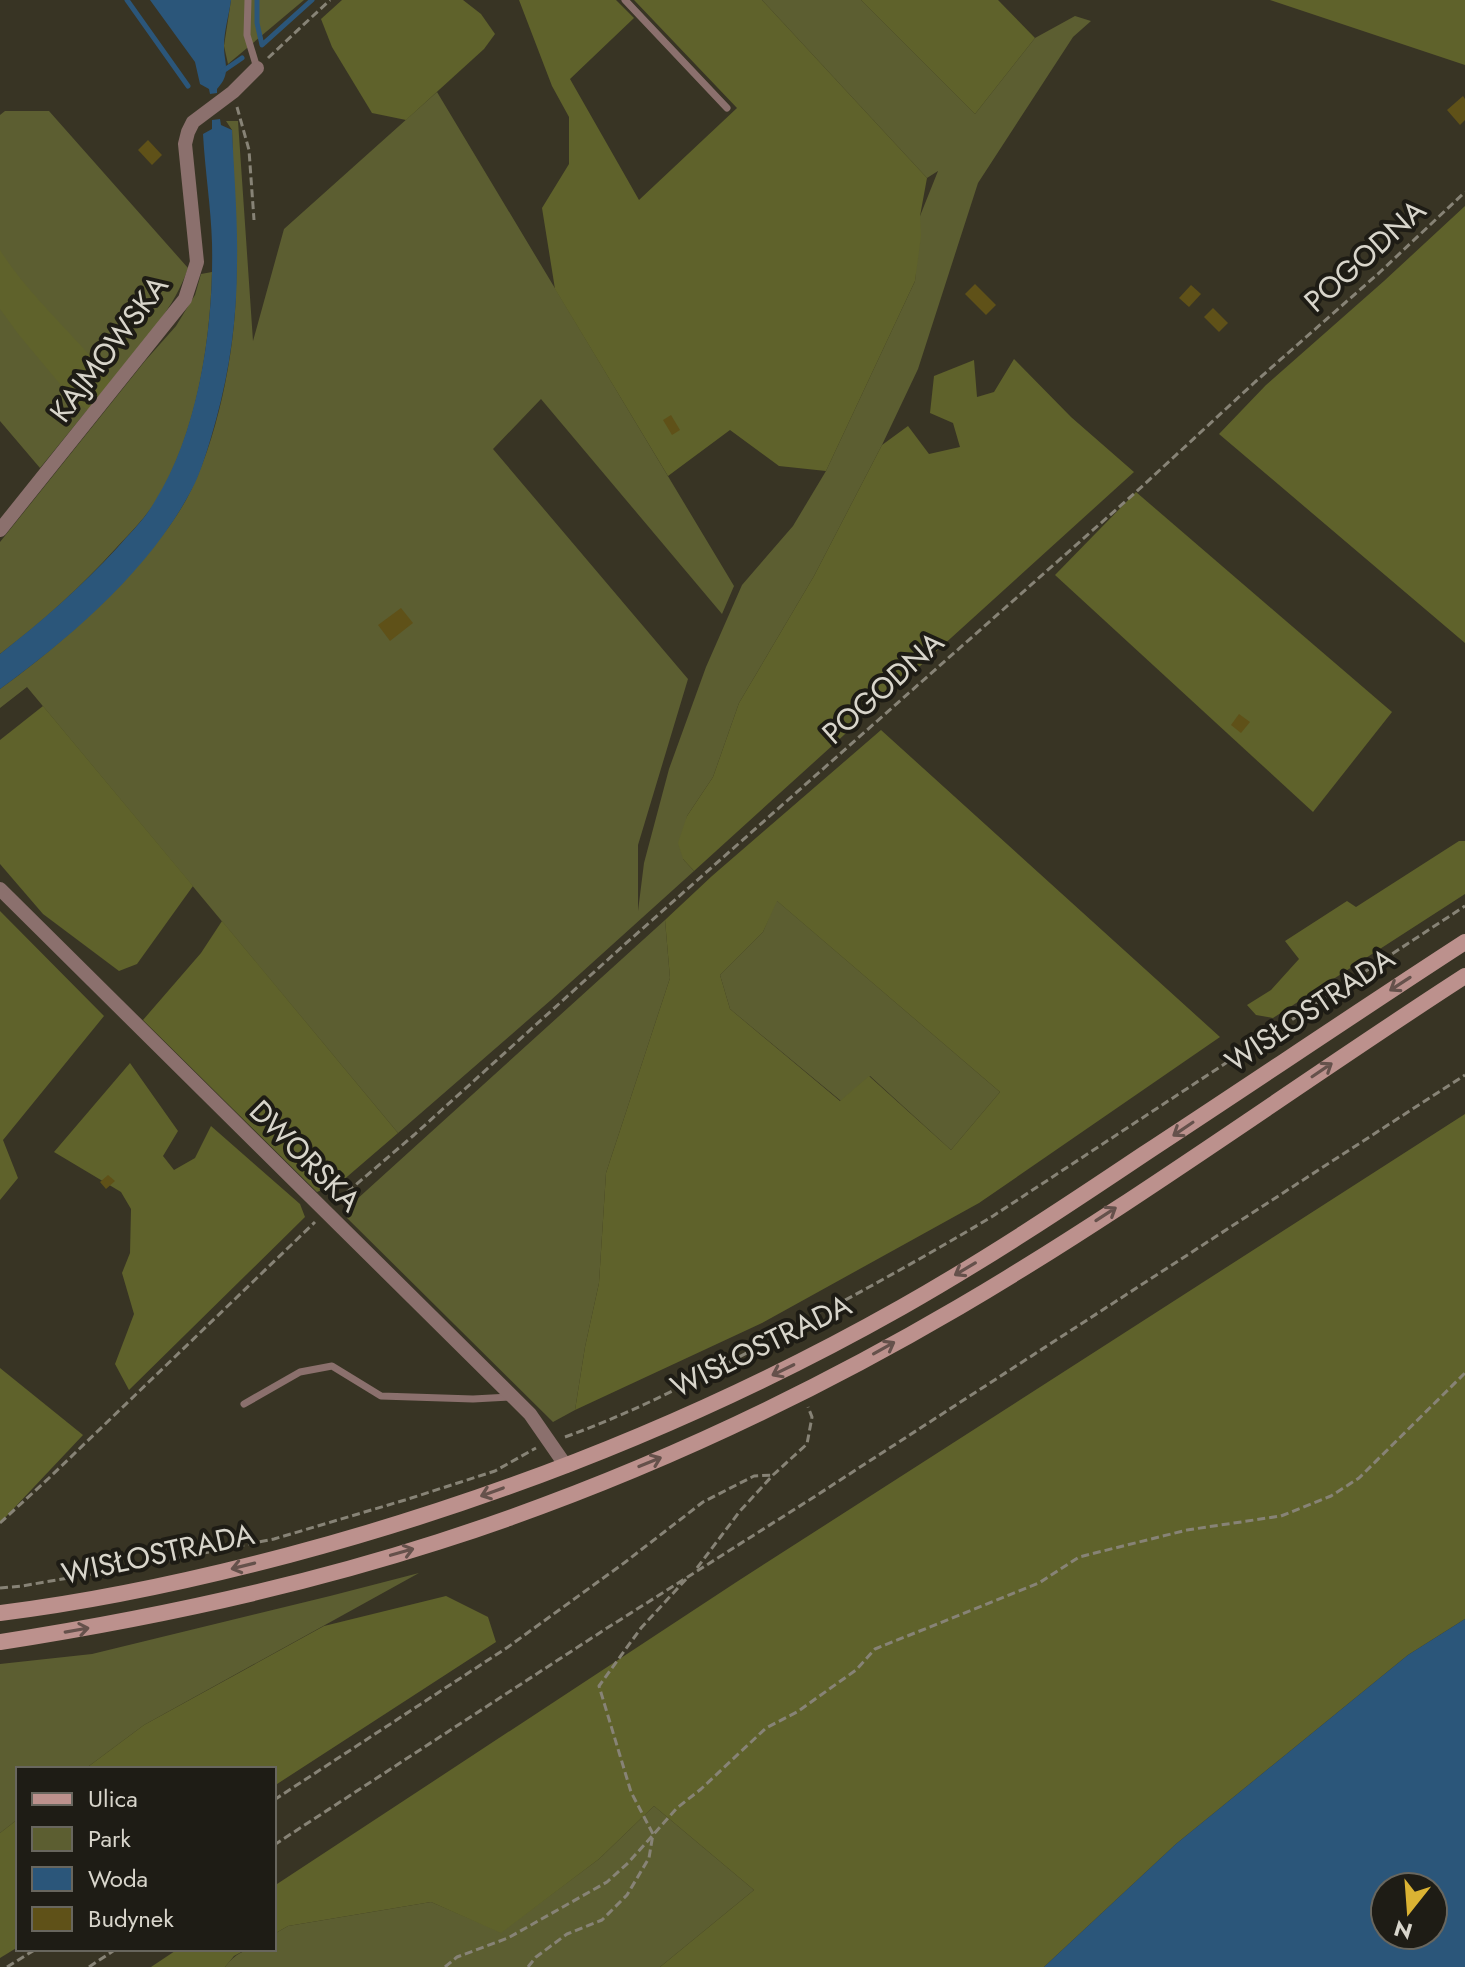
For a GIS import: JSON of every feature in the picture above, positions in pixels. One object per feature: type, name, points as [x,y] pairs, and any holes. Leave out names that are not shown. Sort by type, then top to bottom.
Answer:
[{"type":"main road","name":"WISŁOSTRADA","points":[[0,1613],[175,1582],[406,1522],[566,1466],[736,1393],[901,1307],[1070,1203],[1465,942]]},
{"type":"main road","name":"WISŁOSTRADA","points":[[0,1642],[158,1615],[327,1574],[438,1542],[542,1506],[675,1452],[803,1392],[959,1307],[1062,1243],[1465,976]]},
{"type":"main road","points":[[566,1466],[578,1491]]},
{"type":"street","name":"KAJMOWSKA","points":[[0,530],[185,299],[197,262],[185,144],[188,132],[193,122],[233,92],[257,68]]},
{"type":"street","name":"DWORSKA","points":[[0,889],[530,1414],[566,1466]]},
{"type":"lane","points":[[248,0],[247,35],[257,68]]},
{"type":"lane","points":[[625,0],[727,108]]},
{"type":"lane","points":[[244,1404],[300,1372],[332,1366],[381,1396],[512,1397]]},
{"type":"path","points":[[257,68],[330,0]]},
{"type":"path","points":[[233,92],[249,150],[254,220]]},
{"type":"path","name":"POGODNA","points":[[0,1523],[325,1212],[1136,492],[1465,192]]},
{"type":"path","points":[[0,1588],[138,1566],[274,1539],[495,1471],[531,1450],[608,1422],[705,1375],[918,1261],[1006,1208],[1465,906]]},
{"type":"path","points":[[276,1844],[1465,1075]]},
{"type":"path","points":[[445,1967],[457,1957],[508,1938],[607,1882],[677,1808],[766,1728],[797,1712],[856,1670],[875,1649],[1039,1583],[1079,1557],[1187,1530],[1281,1516],[1331,1496],[1359,1478],[1465,1373]]},
{"type":"path","points":[[528,1967],[536,1957],[567,1934],[602,1920],[627,1895],[649,1858],[653,1834],[631,1792],[599,1686],[641,1628],[694,1572],[740,1511],[807,1444],[812,1417],[803,1392]]},
{"type":"path","points":[[276,1799],[508,1647],[703,1502],[754,1476],[773,1475]]},
{"type":"path","points":[[7,1967],[33,1951]]},
{"type":"path","points":[[89,1967],[113,1951]]},
{"type":"green space","points":[[231,0],[304,0],[228,64],[224,46]]},
{"type":"green space","points":[[342,0],[463,0],[481,14],[495,34],[484,49],[406,120],[372,113],[332,47],[321,19]]},
{"type":"green space","points":[[519,0],[616,0],[634,18],[570,79],[639,200],[737,108],[634,0],[762,0],[927,178],[920,216],[921,236],[915,281],[826,471],[779,466],[730,430],[668,476],[555,289],[542,208],[569,164],[569,117],[552,86]]},
{"type":"green space","points":[[762,0],[861,0],[975,114],[1035,38],[1075,16],[1091,21],[1073,37],[978,183],[918,369],[814,576],[739,703],[713,777],[687,816],[683,859],[694,871],[398,1133],[27,687],[0,708],[0,689],[73,630],[152,548],[186,500],[207,452],[228,369],[235,313],[232,130],[226,121],[238,121],[253,341],[284,229],[437,92],[734,586],[722,614],[541,399],[493,449],[688,679],[638,845],[638,911],[644,863],[669,769],[706,667],[742,585],[793,526],[826,471],[915,281],[920,216],[938,171],[927,178]]},
{"type":"green space","points":[[861,0],[998,0],[1035,38],[975,114]]},
{"type":"green space","points":[[1270,0],[1465,0],[1465,65]]},
{"type":"green space","points":[[5,111],[49,111],[188,268],[158,322],[40,468],[0,421],[0,115]]},
{"type":"green space","points":[[1465,206],[1465,643],[1219,434],[1266,385]]},
{"type":"green space","points":[[0,250],[28,288],[108,377],[110,382],[88,410],[75,402],[0,309]]},
{"type":"green space","points":[[212,272],[204,360],[191,419],[170,475],[156,501],[138,525],[89,576],[46,617],[0,654],[0,542],[176,326],[195,295],[201,274]]},
{"type":"green space","points":[[1014,359],[1071,417],[1134,472],[694,871],[683,859],[678,843],[687,816],[713,777],[739,703],[814,576],[882,445],[908,426],[929,454],[960,447],[953,423],[930,413],[934,376],[974,360],[977,397],[994,392]]},
{"type":"green space","points":[[1136,492],[1392,712],[1313,812],[1055,575]]},
{"type":"green space","points":[[43,706],[193,886],[137,964],[119,971],[43,914],[0,864],[0,740]]},
{"type":"green space","points":[[881,730],[1220,1037],[979,1203],[762,1323],[575,1410],[599,1283],[606,1173],[670,978],[665,920]],"holes":[[[777,901],[1000,1092],[951,1150],[869,1076],[840,1101],[730,1009],[720,975],[763,932]]]},
{"type":"green space","points":[[1459,841],[1465,841],[1465,894],[1273,1018],[1256,1015],[1247,1005],[1271,990],[1299,959],[1285,941],[1347,901],[1356,907]]},
{"type":"green space","points":[[776,900],[1000,1092],[951,1150],[870,1076],[841,1101],[730,1009],[720,975],[763,932]]},
{"type":"green space","points":[[0,911],[104,1016],[3,1140],[18,1178],[0,1200]]},
{"type":"green space","points":[[665,920],[670,978],[606,1173],[599,1283],[575,1410],[553,1422],[347,1218],[345,1210]]},
{"type":"green space","points":[[222,921],[398,1133],[341,1182],[317,1192],[143,1020],[201,953]]},
{"type":"green space","points":[[130,1063],[178,1131],[163,1156],[174,1170],[195,1158],[211,1126],[300,1204],[305,1217],[129,1390],[115,1364],[134,1314],[122,1273],[130,1253],[131,1209],[121,1192],[54,1152]]},
{"type":"green space","points":[[1465,1114],[1465,1619],[1408,1655],[1176,1844],[1044,1967],[660,1967],[754,1890],[654,1806],[599,1859],[501,1933],[431,1902],[288,1926],[276,1933],[276,1885],[738,1581]]},
{"type":"green space","points":[[0,1368],[83,1435],[0,1523]]},
{"type":"green space","points":[[419,1573],[144,1725],[88,1767],[16,1767],[16,1821],[0,1833],[0,1664],[92,1654]]},
{"type":"green space","points":[[446,1596],[488,1617],[496,1642],[276,1785],[276,1767],[88,1767],[144,1725],[324,1626]]},
{"type":"green space","points":[[654,1806],[754,1890],[660,1967],[225,1967],[244,1951],[276,1951],[276,1933],[288,1926],[431,1902],[501,1932],[599,1859]]},
{"type":"green space","points":[[16,1821],[16,1948],[0,1958],[0,1833]]},
{"type":"green space","points":[[175,1951],[243,1951],[225,1967],[151,1967]]},
{"type":"water","points":[[150,0],[231,0],[224,40],[226,73],[217,93],[210,94],[209,89],[200,84],[195,62]]},
{"type":"water","points":[[220,119],[221,125],[232,130],[237,231],[236,304],[225,382],[201,468],[178,513],[135,570],[56,646],[0,689],[0,654],[75,590],[137,526],[155,501],[183,443],[201,376],[210,308],[212,243],[203,134],[212,129],[212,120]]},
{"type":"water","points":[[1465,1619],[1465,1967],[1044,1967],[1176,1844],[1408,1655]]},
{"type":"building","points":[[1463,96],[1465,120],[1460,125],[1447,110]]},
{"type":"building","points":[[148,140],[162,155],[152,165],[138,150]]},
{"type":"building","points":[[975,284],[996,305],[986,315],[965,294]]},
{"type":"building","points":[[1191,285],[1201,294],[1189,307],[1179,298]]},
{"type":"building","points":[[1213,308],[1228,323],[1219,332],[1204,317]]},
{"type":"building","points":[[671,415],[680,430],[672,435],[663,420]]},
{"type":"building","points":[[401,608],[413,623],[390,641],[378,625]]},
{"type":"building","points":[[1239,714],[1250,722],[1241,733],[1231,725]]},
{"type":"building","points":[[108,1175],[115,1181],[106,1189],[100,1182]]},
{"type":"waterway","points":[[127,0],[188,86]]},
{"type":"waterway","points":[[257,0],[257,23],[262,45],[312,0]]},
{"type":"waterway","points":[[223,71],[242,58]]}]
